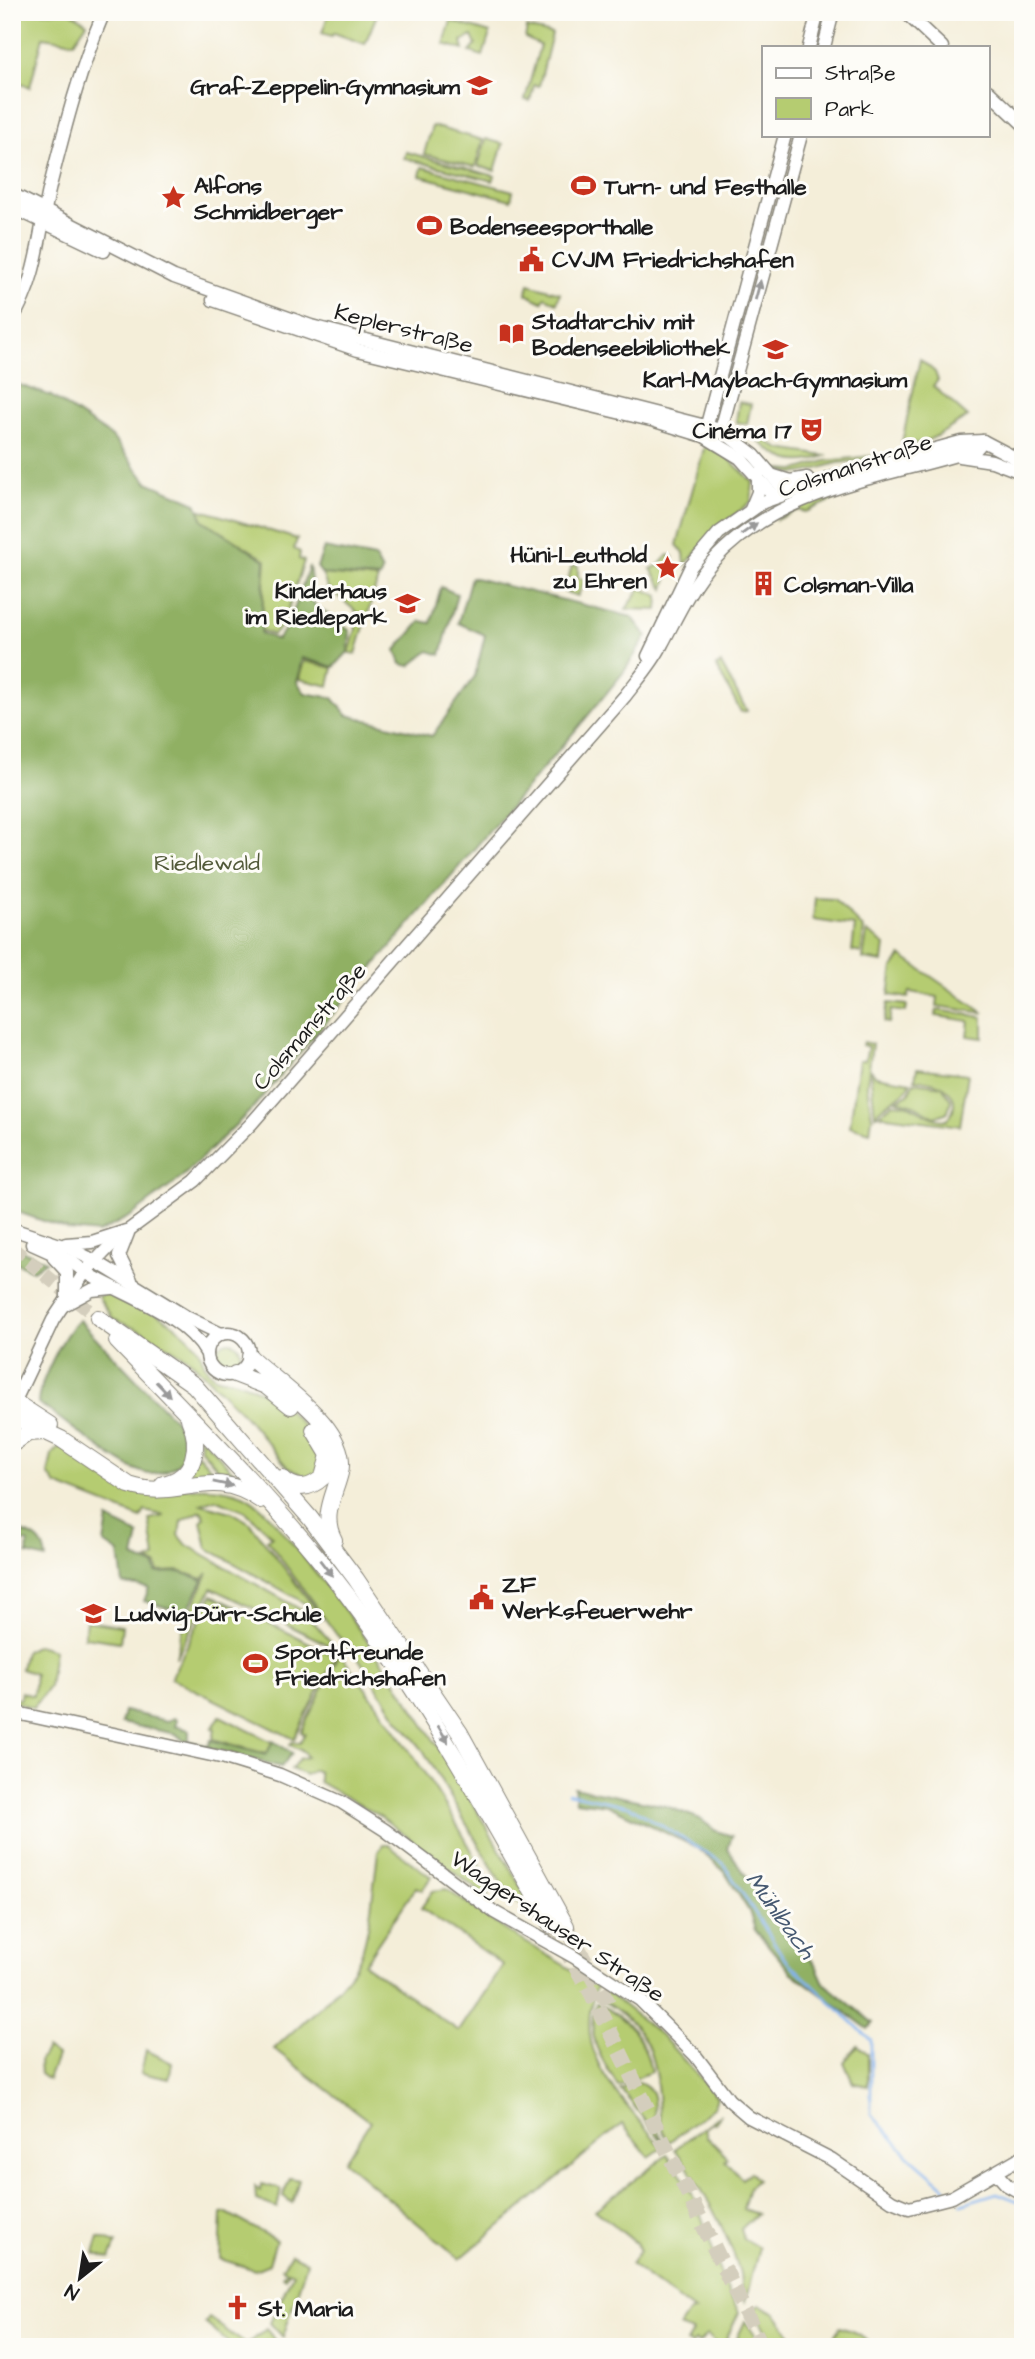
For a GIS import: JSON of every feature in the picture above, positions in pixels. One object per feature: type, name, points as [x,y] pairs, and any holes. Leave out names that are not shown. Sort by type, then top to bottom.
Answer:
[{"type":"highway","points":[[98,1318],[188,1380],[255,1453],[356,1579],[472,1753],[559,1926],[435,1721],[348,1597],[283,1515],[98,1318]]},
{"type":"highway","points":[[250,1357],[308,1408],[338,1445],[341,1470],[333,1494],[328,1525],[356,1579]]},
{"type":"highway","points":[[235,1374],[259,1383],[285,1400],[320,1437],[326,1447],[329,1463],[317,1483],[300,1488],[286,1482],[255,1453]]},
{"type":"highway","points":[[13,1413],[126,1476],[156,1485],[179,1478],[195,1456],[194,1433],[182,1408]]},
{"type":"highway","points":[[13,1413],[50,1433],[129,1485],[152,1491],[220,1482],[253,1495],[283,1515]]},
{"type":"highway","points":[[12,1444],[33,1432],[50,1433]]},
{"type":"street","points":[[12,319],[32,278],[44,216],[83,66],[104,12]]},
{"type":"street","points":[[808,46],[818,12]]},
{"type":"street","points":[[824,46],[833,12]]},
{"type":"street","points":[[905,12],[941,46]]},
{"type":"street","points":[[990,93],[1023,124]]},
{"type":"street","points":[[785,136],[706,431],[721,430],[745,446],[775,476],[784,498],[817,482],[945,444],[983,441],[1023,462]]},
{"type":"street","points":[[721,430],[801,136]]},
{"type":"street","points":[[12,194],[44,216]]},
{"type":"street","points":[[12,207],[44,216]]},
{"type":"street","name":"Keplerstraße","points":[[44,216],[174,276],[311,326],[706,431],[784,498]]},
{"type":"street","points":[[956,456],[976,449],[983,441]]},
{"type":"street","name":"Colsmanstraße","points":[[641,674],[691,566],[719,533],[751,509],[784,498],[956,456],[992,461],[1023,473]]},
{"type":"street","points":[[751,509],[758,492],[758,474]]},
{"type":"street","points":[[775,476],[790,481],[808,478],[817,482]]},
{"type":"street","name":"Colsmanstraße","points":[[13,1413],[64,1302],[85,1272],[130,1230],[187,1188],[231,1146],[484,855],[600,727],[662,645],[693,587],[711,563],[784,498]]},
{"type":"street","points":[[53,1247],[92,1242],[130,1230]]},
{"type":"street","points":[[130,1230],[119,1256],[133,1284]]},
{"type":"street","points":[[12,1232],[95,1261],[188,1318],[220,1334]]},
{"type":"street","points":[[53,1247],[85,1272],[118,1288],[195,1336],[218,1373],[235,1374],[244,1368],[250,1357],[249,1348],[242,1337],[231,1332],[220,1334],[211,1342],[207,1354]]},
{"type":"street","points":[[53,1247],[67,1272],[64,1302],[92,1290],[118,1288]]},
{"type":"street","name":"Waggershauser Straße","points":[[12,1712],[225,1758],[280,1774],[341,1802],[385,1830],[494,1912],[574,1957],[640,2000],[695,2055],[729,2101],[749,2117],[831,2159],[892,2201],[909,2208],[952,2197],[997,2174],[1023,2156]]},
{"type":"street","points":[[997,2174],[1007,2185],[1023,2194]]},
{"type":"green space","points":[[12,12],[71,12],[87,23],[74,42],[43,37],[30,87],[12,79]]},
{"type":"green space","points":[[329,12],[378,12],[365,44],[334,33],[332,36],[322,33]]},
{"type":"green space","points":[[451,21],[490,33],[483,56],[470,52],[476,45],[472,36],[462,41],[464,50],[444,44]]},
{"type":"green space","points":[[527,28],[552,34],[539,86],[534,85],[530,101],[525,100],[540,45],[525,38]]},
{"type":"green space","points":[[432,126],[483,140],[475,167],[424,154]]},
{"type":"green space","points":[[486,139],[503,144],[495,171],[478,166]]},
{"type":"green space","points":[[406,152],[495,176],[493,181],[404,158]]},
{"type":"green space","points":[[422,167],[513,191],[511,200],[420,176]]},
{"type":"green space","points":[[529,284],[560,293],[557,303],[545,297],[542,302],[526,294]]},
{"type":"green space","points":[[920,359],[935,372],[938,380],[933,386],[968,417],[928,440],[920,443],[902,442]]},
{"type":"green space","name":"Riedlewald","points":[[14,383],[51,396],[112,437],[147,482],[196,503],[203,520],[265,560],[261,633],[277,640],[289,624],[309,566],[314,604],[350,631],[348,652],[334,667],[302,658],[297,682],[305,693],[333,698],[347,715],[432,736],[475,676],[485,635],[458,623],[471,577],[632,617],[647,636],[623,673],[586,718],[251,1110],[180,1179],[131,1216],[98,1233],[69,1230],[12,1210]]},
{"type":"green space","points":[[739,402],[751,404],[747,424],[736,422]]},
{"type":"green space","points":[[755,434],[780,449],[825,456],[805,461],[788,460],[764,446],[756,439]]},
{"type":"green space","points":[[705,445],[728,458],[753,482],[751,502],[721,526],[685,565],[684,553],[677,545]]},
{"type":"green space","points":[[880,455],[883,458],[838,463],[808,472],[793,473],[778,469],[796,470],[826,461]]},
{"type":"green space","points":[[850,489],[858,489],[806,512],[798,510],[775,520],[795,507]]},
{"type":"green space","points":[[195,508],[297,539],[294,549],[300,552],[299,559],[304,561],[283,625],[273,635],[261,630],[266,560],[203,520]]},
{"type":"green space","points":[[324,548],[375,558],[382,571],[380,578],[322,574],[317,567]]},
{"type":"green space","points":[[668,555],[673,557],[664,589],[651,569]]},
{"type":"green space","points":[[572,565],[578,566],[578,578],[585,580],[578,596],[565,592]]},
{"type":"green space","points":[[322,574],[378,579],[356,654],[349,653],[356,629],[353,619],[358,613],[327,587]]},
{"type":"green space","points":[[441,587],[457,594],[441,655],[429,651],[410,666],[401,664],[396,650],[421,621],[431,623]]},
{"type":"green space","points":[[641,588],[659,596],[658,610],[626,609]]},
{"type":"green space","points":[[304,661],[333,668],[329,686],[299,679]]},
{"type":"green space","points":[[721,664],[747,711],[741,712],[716,666]]},
{"type":"green space","points":[[815,898],[834,899],[864,929],[861,953],[852,951],[855,926],[813,920]]},
{"type":"green space","points":[[867,932],[885,945],[883,962],[863,959]]},
{"type":"green space","points":[[901,956],[984,1013],[937,1006],[938,997],[910,992],[908,998],[889,995],[893,968]]},
{"type":"green space","points":[[888,1003],[907,1005],[906,1012],[891,1010],[889,1023],[884,1022]]},
{"type":"green space","points":[[937,1010],[983,1017],[983,1038],[967,1036],[969,1021],[936,1016]]},
{"type":"green space","points":[[863,1042],[872,1044],[867,1085],[872,1118],[870,1132],[850,1126],[859,1060],[865,1060],[868,1047],[862,1045]]},
{"type":"green space","points":[[917,1068],[968,1074],[960,1126],[879,1115],[893,1103],[908,1105],[938,1119],[949,1117],[953,1111],[954,1100],[951,1094],[943,1086],[915,1079]]},
{"type":"green space","points":[[870,1069],[876,1076],[911,1082],[904,1092],[875,1116]]},
{"type":"green space","points":[[914,1082],[942,1086],[951,1100],[948,1112],[935,1117],[914,1105],[897,1100],[908,1094]]},
{"type":"green space","points":[[12,1246],[46,1261],[33,1270],[12,1261]]},
{"type":"green space","points":[[106,1292],[142,1305],[180,1330],[197,1347],[212,1375],[252,1387],[288,1410],[308,1431],[325,1456],[315,1478],[304,1480],[300,1473],[288,1468],[246,1417],[189,1359],[143,1332],[113,1319],[98,1297]]},
{"type":"green space","points":[[79,1320],[176,1421],[183,1451],[180,1461],[172,1468],[152,1474],[132,1468],[105,1452],[38,1403],[53,1358],[66,1335]]},
{"type":"green space","points":[[229,1342],[237,1346],[241,1354],[237,1362],[229,1366],[221,1362],[217,1354],[221,1346]]},
{"type":"green space","points":[[199,1434],[243,1483],[228,1480],[200,1448]]},
{"type":"green space","points":[[60,1446],[99,1475],[122,1487],[152,1490],[228,1490],[243,1495],[266,1513],[333,1595],[396,1683],[455,1774],[537,1915],[510,1898],[423,1750],[397,1718],[357,1656],[337,1635],[267,1540],[272,1536],[244,1510],[215,1499],[201,1504],[232,1512],[250,1523],[322,1618],[319,1619],[307,1605],[296,1598],[207,1548],[201,1521],[205,1517],[201,1511],[181,1521],[179,1535],[187,1545],[305,1612],[337,1649],[212,1588],[176,1658],[181,1633],[208,1573],[203,1579],[179,1571],[158,1572],[157,1565],[148,1561],[155,1558],[149,1519],[165,1516],[145,1511],[141,1518],[56,1485],[48,1474],[52,1454]]},
{"type":"green space","points":[[198,1454],[220,1479],[177,1484]]},
{"type":"green space","points":[[108,1519],[139,1535],[134,1558],[155,1566],[156,1573],[180,1572],[203,1580],[186,1613],[144,1601],[149,1588],[123,1584],[119,1553],[104,1543]]},
{"type":"green space","points":[[12,1529],[31,1535],[39,1541],[46,1559],[27,1554],[28,1543],[12,1538]]},
{"type":"green space","points":[[12,1539],[22,1541],[21,1558],[13,1562]]},
{"type":"green space","name":"Sportfreunde Friedrichshafen","points":[[212,1595],[336,1656],[294,1739],[171,1678]]},
{"type":"green space","points":[[86,1621],[122,1626],[120,1642],[84,1637]]},
{"type":"green space","points":[[37,1645],[54,1650],[49,1687],[33,1708],[12,1701],[12,1698],[20,1699],[21,1692],[33,1696],[35,1674],[21,1669],[25,1651]]},
{"type":"green space","points":[[340,1653],[420,1766],[457,1825],[490,1886],[487,1897],[380,1816],[319,1782],[319,1772],[314,1770],[305,1775],[291,1769],[299,1759],[307,1757],[303,1751],[290,1745],[292,1742],[300,1743],[305,1734],[301,1732]]},
{"type":"green space","points":[[124,1711],[167,1721],[174,1718],[177,1721],[175,1726],[189,1730],[189,1741],[209,1746],[211,1740],[266,1755],[273,1741],[292,1753],[281,1767],[184,1741],[176,1734],[121,1723]]},
{"type":"green space","points":[[220,1716],[272,1742],[267,1754],[213,1739],[215,1730],[212,1729]]},
{"type":"green space","points":[[574,1787],[666,1806],[700,1819],[716,1831],[732,1836],[728,1849],[784,1931],[816,1965],[824,1983],[873,2023],[868,2029],[791,1972],[755,1930],[749,1911],[724,1871],[698,1848],[607,1805],[576,1801]]},
{"type":"green space","points":[[383,1845],[388,1845],[431,1877],[422,1890],[416,1887],[364,1964],[459,2031],[503,1965],[421,1908],[433,1891],[446,1889],[507,1931],[597,1985],[590,2010],[594,2054],[616,2092],[662,2148],[649,2157],[622,2124],[460,2259],[344,2161],[370,2122],[274,2049],[330,1997],[357,1963],[368,1925],[378,1852]]},
{"type":"green space","points":[[607,1992],[663,2037],[717,2097],[714,2107],[669,2142],[661,2125],[656,2078],[649,2050],[644,2038],[627,2018],[601,2000]]},
{"type":"green space","points":[[596,2003],[617,2015],[633,2030],[644,2049],[651,2072],[618,2086],[596,2047],[592,2026]]},
{"type":"green space","points":[[858,2045],[868,2054],[868,2086],[853,2083],[844,2062]]},
{"type":"green space","points":[[47,2049],[57,2056],[48,2080],[40,2074],[39,2062]]},
{"type":"green space","points":[[146,2050],[172,2063],[169,2079],[141,2073]]},
{"type":"green space","points":[[639,2082],[646,2085],[653,2095],[656,2126],[666,2146],[620,2089]]},
{"type":"green space","points":[[721,2114],[715,2123],[712,2122],[705,2128],[707,2137],[728,2158],[725,2161],[742,2179],[750,2172],[757,2180],[749,2187],[743,2209],[757,2214],[741,2229],[744,2239],[759,2248],[745,2302],[739,2270],[727,2238],[703,2192],[675,2149]]},
{"type":"green space","points":[[667,2155],[692,2194],[720,2272],[739,2312],[723,2347],[716,2347],[718,2344],[707,2335],[699,2343],[694,2341],[691,2345],[687,2342],[693,2332],[679,2327],[689,2312],[694,2311],[630,2264],[640,2251],[636,2243],[595,2210]]},
{"type":"green space","points":[[290,2178],[299,2180],[292,2203],[283,2196]]},
{"type":"green space","points":[[261,2184],[281,2189],[277,2208],[256,2200],[255,2186],[260,2191]]},
{"type":"green space","points":[[227,2213],[276,2240],[269,2264],[255,2270],[220,2259],[222,2214]]},
{"type":"green space","points":[[99,2237],[116,2243],[110,2259],[94,2253]]},
{"type":"green space","points":[[291,2254],[307,2262],[283,2337],[270,2323],[293,2273],[288,2271],[285,2278],[282,2276],[286,2271],[282,2268]]},
{"type":"green space","points":[[760,2305],[774,2312],[800,2347],[778,2347],[751,2310]]},
{"type":"green space","points":[[209,2318],[247,2345],[266,2329],[281,2347],[233,2347],[205,2323]]},
{"type":"green space","points":[[745,2321],[765,2347],[733,2347]]},
{"type":"green space","points":[[840,2327],[859,2334],[875,2347],[827,2347]]},
{"type":"waterway","name":"Mühlbach","points":[[568,1793],[629,1806],[723,1863],[784,1958],[871,2040],[871,2114],[909,2156],[945,2187]]},
{"type":"waterway","name":"Mühlbach","points":[[961,2204],[997,2193],[1023,2203]]},
{"type":"tunnel","points":[[12,1248],[98,1318]]},
{"type":"tunnel","points":[[551,1925],[592,1994],[762,2347]]},
{"type":"tunnel","points":[[566,1926],[612,2010]]},
{"type":"place","name":"Graf-Zeppelin-Gymnasium","points":[[480,86]]},
{"type":"place","name":"Turn- und Festhalle","points":[[584,186]]},
{"type":"place","name":"Alfons Schmidberger","points":[[174,198]]},
{"type":"place","name":"Bodenseesporthalle","points":[[430,226]]},
{"type":"place","name":"CVJM Friedrichshafen","points":[[532,259]]},
{"type":"place","name":"Stadtarchiv mit Bodenseebibliothek","points":[[512,334]]},
{"type":"place","name":"Karl-Maybach-Gymnasium","points":[[775,349]]},
{"type":"place","name":"Cinéma 17","points":[[812,430]]},
{"type":"place","name":"Hüni-Leuthold zu Ehren","points":[[667,567]]},
{"type":"place","name":"Colsman-Villa","points":[[764,584]]},
{"type":"place","name":"Kinderhaus im Riedlepark","points":[[407,603]]},
{"type":"place","name":"ZF Werksfeuerwehr","points":[[482,1597]]},
{"type":"place","name":"Ludwig-Dürr-Schule","points":[[94,1613]]},
{"type":"place","name":"Sportfreunde Friedrichshafen","points":[[255,1664]]},
{"type":"place","name":"St. Maria","points":[[238,2308]]}]
